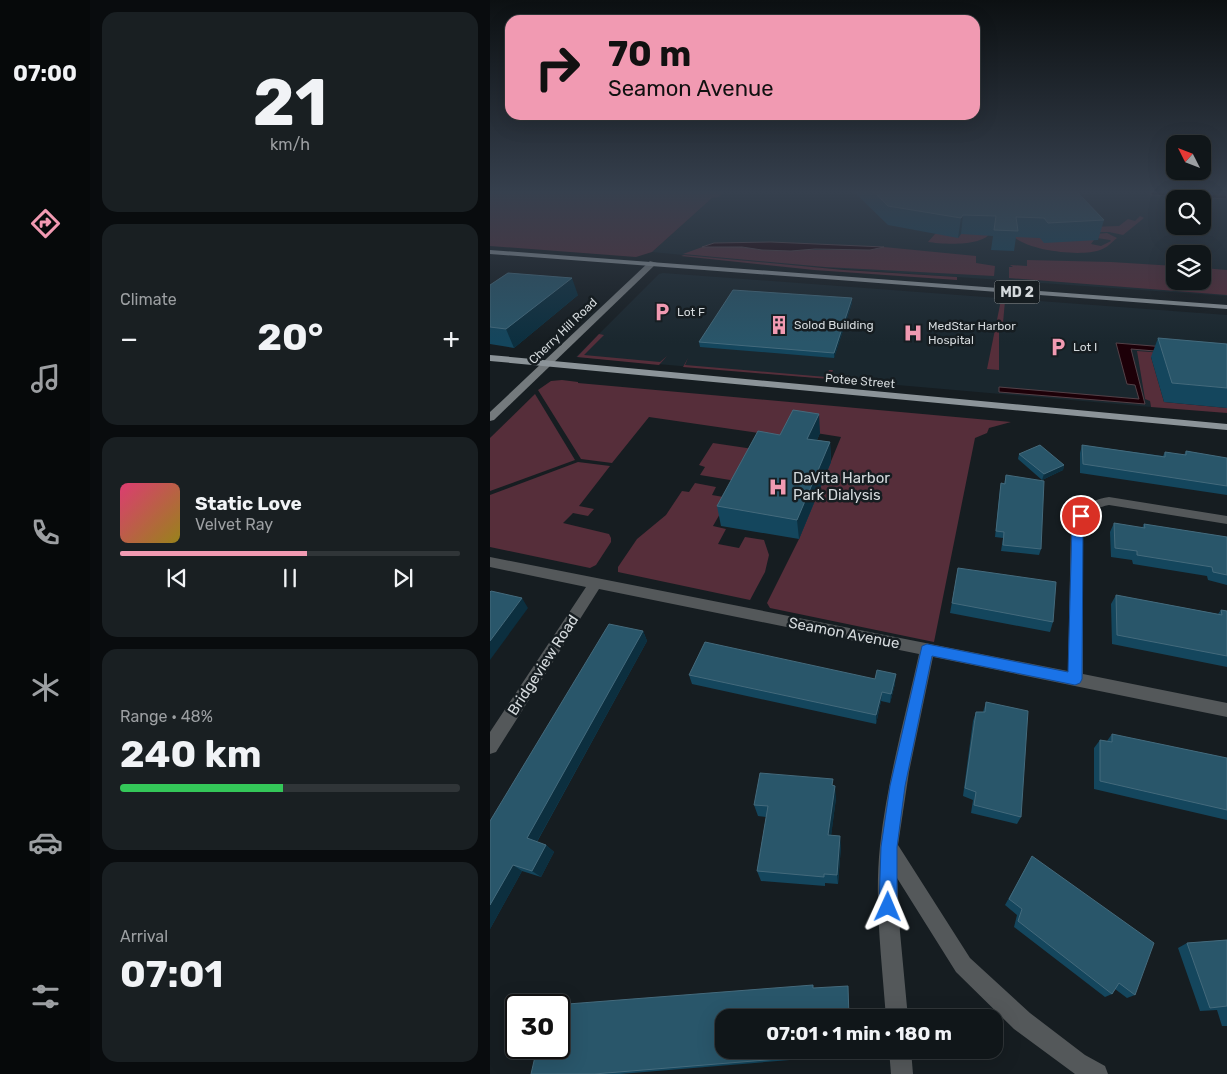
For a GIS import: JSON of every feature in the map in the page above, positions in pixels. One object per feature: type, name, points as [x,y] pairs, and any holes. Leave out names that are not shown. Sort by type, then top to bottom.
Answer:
[{"type":"main road","name":"MD 2","points":[[490,252],[653,263],[818,278],[1227,307]]},
{"type":"main road","name":"Potee Street","points":[[490,358],[546,365],[1227,427]]},
{"type":"street","name":"Cherry Hill Road","points":[[490,418],[653,263]]},
{"type":"street","points":[[1075,679],[1078,525],[1088,508],[1097,503],[1108,501],[1227,520]]},
{"type":"street","name":"Seamon Avenue","points":[[490,562],[1227,710]]},
{"type":"street","name":"Bridgeview Road","points":[[490,746],[596,583]]},
{"type":"street","points":[[896,1009],[888,907],[889,847],[898,786],[927,650]]},
{"type":"street","points":[[889,847],[963,965],[1022,1021],[1077,1063],[1097,1074]]},
{"type":"street","points":[[901,1059],[902,1074]]},
{"type":"shaded area","points":[[490,242],[663,242],[652,252],[636,257],[490,246]]},
{"type":"shaded area","points":[[663,242],[1227,242],[1227,296],[786,265],[652,252]]},
{"type":"shaded area","points":[[774,242],[884,247],[870,250],[815,249],[791,251],[742,247],[702,247],[714,243]]},
{"type":"shaded area","points":[[929,242],[974,242],[970,243]]},
{"type":"shaded area","points":[[1022,242],[1092,242],[1091,244],[1101,246],[1112,242],[1103,249],[1091,252],[1067,253],[1041,249]]},
{"type":"shaded area","points":[[702,247],[742,247],[762,250],[870,250],[884,247],[976,256],[976,263],[995,266],[994,276],[825,267],[683,254]]},
{"type":"shaded area","points":[[681,256],[844,270],[957,277],[957,280],[814,270]]},
{"type":"shaded area","points":[[1027,260],[1166,265],[1166,290],[1211,290],[1211,269],[1227,270],[1227,295],[1009,278],[1009,267],[1013,267],[1010,265],[1027,266]]},
{"type":"shaded area","name":"MedStar Harbor Hospital","points":[[659,274],[1227,315],[1227,358],[1142,352],[1151,407],[576,357]]},
{"type":"shaded area","points":[[1001,300],[1005,301],[1003,323],[999,331],[999,370],[987,369]]},
{"type":"shaded area","points":[[599,334],[604,335],[584,355],[660,362],[667,356],[659,365],[577,357]]},
{"type":"shaded area","points":[[1116,343],[1227,352],[1227,357],[1131,349],[1145,404],[999,392],[999,387],[1139,399],[1135,385],[1127,384]]},
{"type":"shaded area","points":[[1137,351],[1220,357],[1151,357],[1164,402],[1227,408],[1227,413],[1151,407],[1150,401],[1145,399]]},
{"type":"shaded area","points":[[688,358],[685,365],[826,377],[829,370],[833,370],[829,379],[683,367]]},
{"type":"shaded area","points":[[562,380],[1011,422],[989,428],[987,433],[975,438],[934,642],[770,608],[767,603],[799,539],[841,437],[791,429],[786,437],[649,417],[612,463],[581,459],[538,390],[551,381]]},
{"type":"shaded area","points":[[535,394],[575,460],[490,491],[490,438]]},
{"type":"shaded area","points":[[713,443],[760,450],[742,482],[700,475],[705,467],[699,465]]},
{"type":"shaded area","points":[[578,462],[610,466],[579,506],[594,509],[588,516],[573,513],[563,523],[609,534],[611,542],[596,565],[590,568],[490,547],[490,495]]},
{"type":"shaded area","points":[[695,483],[716,487],[712,495],[729,498],[713,526],[726,529],[718,544],[739,548],[745,537],[764,540],[769,555],[765,572],[750,600],[618,572],[618,567],[637,539],[666,515],[682,491],[689,492]]},
{"type":"building","points":[[508,273],[572,278],[506,329],[490,327],[490,285]]},
{"type":"building","name":"Solod Building","points":[[733,290],[852,298],[834,353],[699,342]]},
{"type":"building","points":[[1158,338],[1227,344],[1227,388],[1172,383]]},
{"type":"building","points":[[793,410],[819,414],[807,439],[830,442],[797,520],[717,506],[758,431],[780,435]]},
{"type":"building","points":[[1040,445],[1064,465],[1044,474],[1019,454]]},
{"type":"building","points":[[1082,445],[1165,457],[1165,452],[1186,455],[1186,451],[1227,458],[1227,486],[1083,464]]},
{"type":"building","points":[[1006,475],[1044,481],[1041,549],[1003,545],[1004,532],[996,531],[1001,483],[1005,484]]},
{"type":"building","points":[[1114,523],[1145,528],[1144,524],[1227,537],[1227,575],[1213,572],[1212,567],[1137,555],[1137,551],[1115,548]]},
{"type":"building","points":[[958,568],[1056,582],[1053,622],[952,603]]},
{"type":"building","points":[[490,592],[522,598],[490,641]]},
{"type":"building","points":[[1116,595],[1222,615],[1221,610],[1227,611],[1227,656],[1117,635]]},
{"type":"building","points":[[609,624],[643,631],[527,838],[546,845],[532,871],[513,865],[490,905],[490,821]]},
{"type":"building","points":[[705,642],[875,679],[877,670],[896,674],[891,694],[882,692],[876,715],[689,675]]},
{"type":"building","points":[[986,702],[1028,711],[1021,817],[974,805],[976,792],[965,788],[976,712],[985,712]]},
{"type":"building","points":[[1112,734],[1227,758],[1227,810],[1100,781],[1100,740],[1112,742]]},
{"type":"building","points":[[760,773],[833,779],[832,785],[835,786],[828,835],[840,836],[837,875],[824,874],[824,877],[757,871],[768,806],[754,805]]},
{"type":"building","points":[[1032,856],[1154,943],[1135,995],[1119,983],[1112,994],[1018,921],[1022,909],[1009,899]]},
{"type":"building","points":[[1227,940],[1227,1006],[1210,1008],[1187,943]]},
{"type":"building","points":[[813,985],[813,988],[848,986],[849,1009],[715,1009],[715,1059],[778,1059],[594,1074],[531,1074],[534,1059],[570,1059],[570,1004]]},
{"type":"place","name":"Lot F","points":[[662,312]]},
{"type":"place","name":"Solod Building","points":[[779,325]]},
{"type":"place","name":"MedStar Harbor Hospital","points":[[913,333]]},
{"type":"place","name":"Lot I","points":[[1058,347]]},
{"type":"place","name":"DaVita Harbor Park Dialysis","points":[[778,487]]},
{"type":"route","points":[[888,907],[889,847],[898,786],[927,650],[1075,679],[1078,525],[1081,516]]}]
